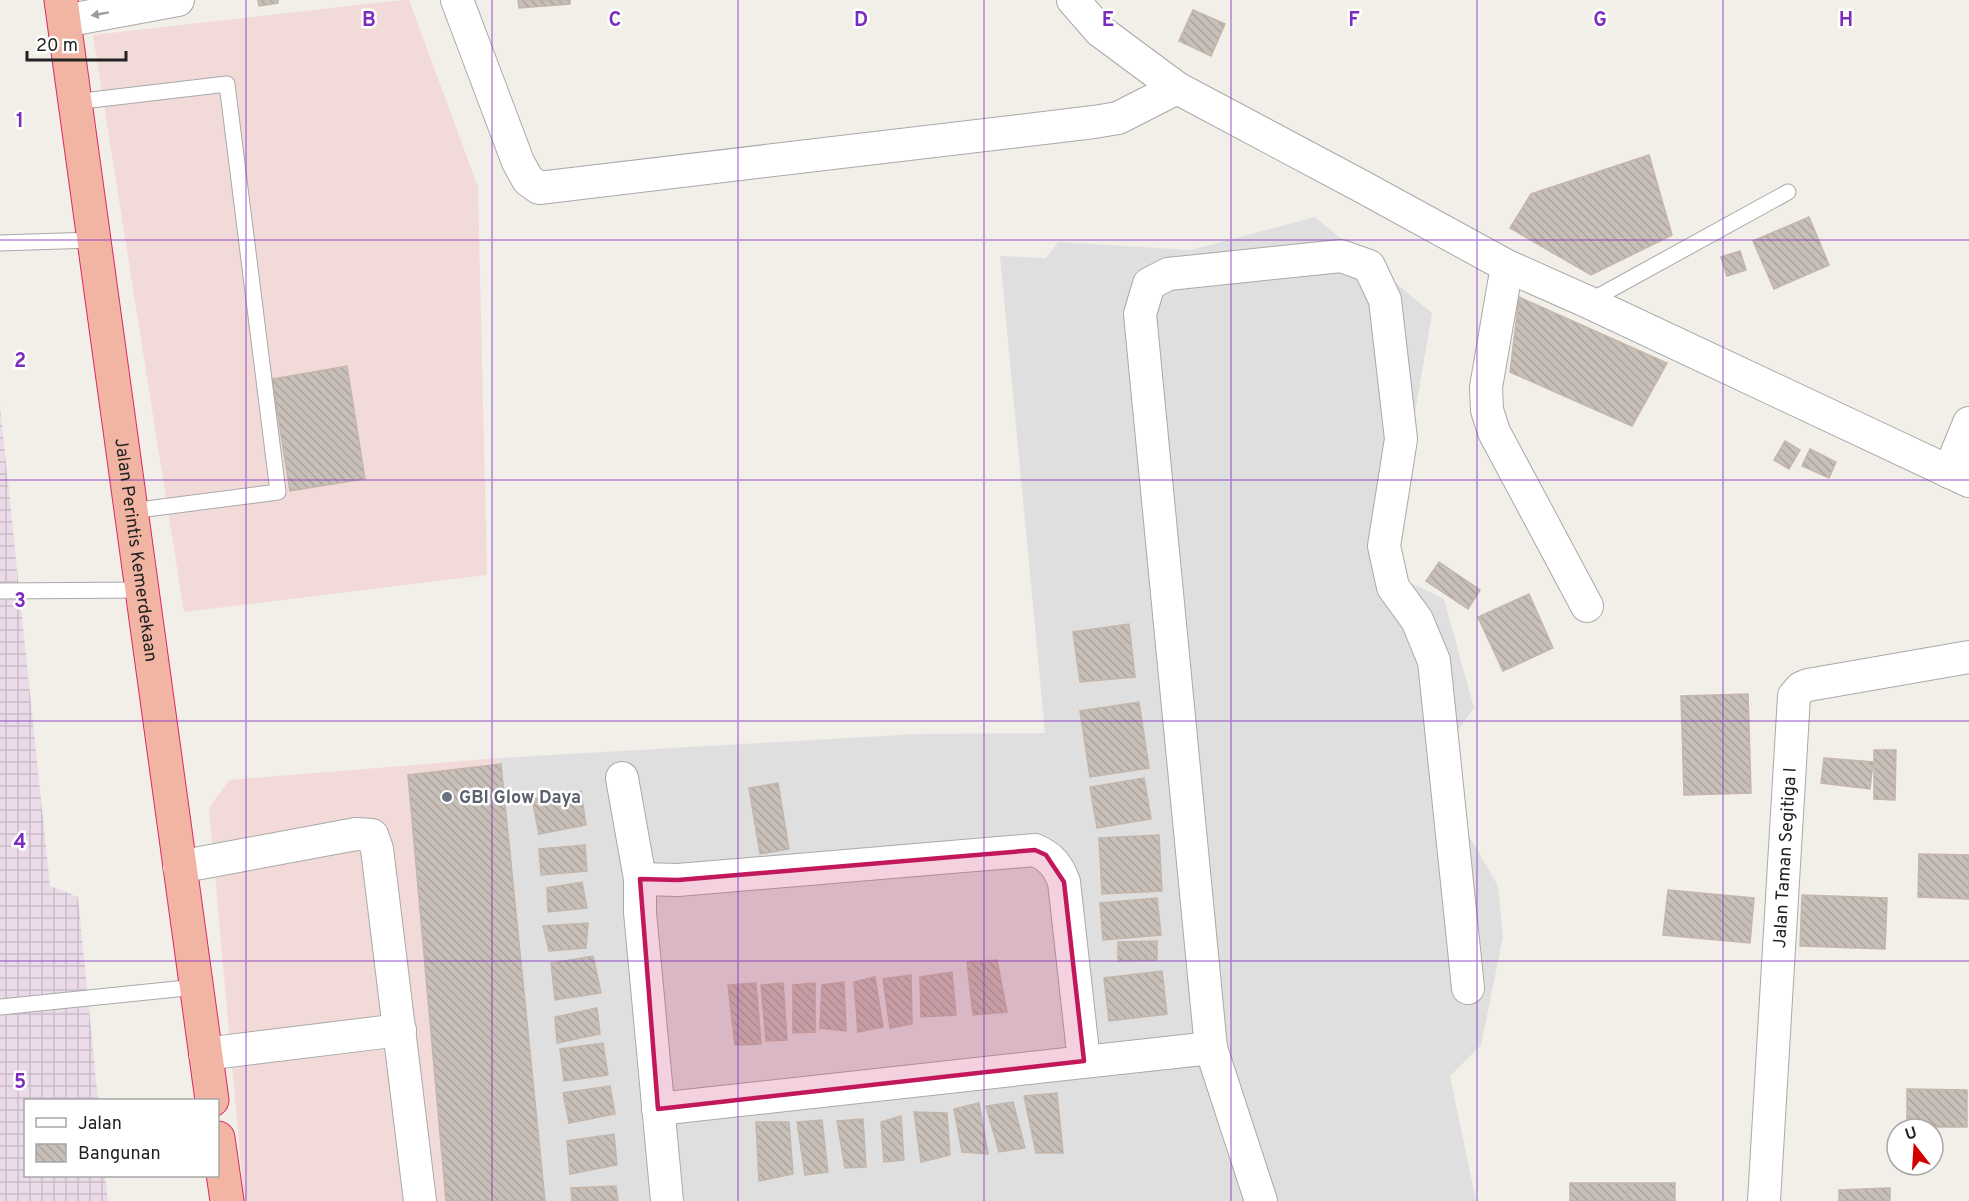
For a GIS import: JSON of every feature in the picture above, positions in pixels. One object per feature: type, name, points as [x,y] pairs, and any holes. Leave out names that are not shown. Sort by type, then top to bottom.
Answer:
[{"type":"highway","name":"Jalan Perintis Kemerdekaan","points":[[63,10],[212,1099]]},
{"type":"highway","points":[[219,1145],[227,1201]]},
{"type":"street","points":[[63,10],[178,0]]},
{"type":"street","points":[[457,0],[518,162],[528,180],[539,188],[1094,122],[1118,118],[1177,88]]},
{"type":"street","points":[[1073,0],[1100,31],[1177,88],[1507,266],[1959,477],[1969,423]]},
{"type":"street","points":[[1261,1201],[1211,1048],[1140,314],[1149,284],[1168,274],[1341,256],[1369,266],[1385,300],[1401,439],[1384,546],[1393,587],[1417,620],[1434,661],[1468,988]]},
{"type":"street","points":[[1507,266],[1486,387],[1486,410],[1494,432],[1587,606]]},
{"type":"street","name":"Jalan Taman Segitiga I","points":[[1764,1201],[1794,696],[1800,688],[1808,685],[1969,657]]},
{"type":"street","points":[[622,778],[640,879],[640,912],[667,1201]]},
{"type":"street","points":[[179,867],[356,834],[372,835],[377,849],[420,1201]]},
{"type":"street","points":[[640,879],[678,880],[1035,850],[1053,861],[1065,882],[1084,1061]]},
{"type":"street","points":[[205,1054],[400,1030]]},
{"type":"street","points":[[658,1109],[1211,1048]]},
{"type":"lane","points":[[74,102],[227,84],[278,492],[131,511]]},
{"type":"lane","points":[[1588,302],[1788,192]]},
{"type":"lane","points":[[0,243],[93,240]]},
{"type":"lane","points":[[0,591],[142,590]]},
{"type":"lane","points":[[0,1007],[196,987]]},
{"type":"highlighted area","points":[[1035,850],[1046,855],[1064,882],[1084,1061],[658,1109],[640,879],[678,880]]},
{"type":"shaded area","points":[[409,0],[478,187],[487,575],[184,612],[93,35]]},
{"type":"shaded area","points":[[1315,217],[1432,313],[1388,572],[1444,599],[1474,708],[1449,743],[1448,787],[1468,834],[1498,886],[1503,937],[1481,1045],[1450,1076],[1476,1201],[541,1201],[499,758],[917,734],[1045,733],[1000,256],[1046,258],[1058,242],[1191,250]]},
{"type":"shaded area","points":[[0,406],[50,886],[78,897],[98,1099],[24,1099],[24,1177],[105,1177],[108,1201],[0,1201]]},
{"type":"shaded area","points":[[499,758],[541,1201],[244,1201],[209,808],[229,780]]},
{"type":"building","points":[[258,0],[278,0],[278,3],[259,6]]},
{"type":"building","points":[[518,0],[570,0],[570,4],[519,8]]},
{"type":"building","points":[[1193,10],[1225,24],[1211,56],[1179,41]]},
{"type":"building","points":[[1649,155],[1672,235],[1591,275],[1510,228],[1531,194]]},
{"type":"building","points":[[1809,217],[1829,265],[1774,289],[1753,241]]},
{"type":"building","points":[[1740,251],[1746,270],[1727,276],[1721,257]]},
{"type":"building","points":[[1519,297],[1667,363],[1632,426],[1510,372]]},
{"type":"building","points":[[347,366],[365,479],[290,491],[272,379]]},
{"type":"building","points":[[1785,441],[1800,450],[1789,469],[1774,460]]},
{"type":"building","points":[[1810,449],[1836,462],[1829,478],[1802,466]]},
{"type":"building","points":[[1439,562],[1480,590],[1468,609],[1426,581]]},
{"type":"building","points":[[1529,594],[1553,648],[1503,671],[1478,617]]},
{"type":"building","points":[[1129,624],[1135,677],[1080,682],[1073,632]]},
{"type":"building","points":[[1748,694],[1751,793],[1684,795],[1681,696]]},
{"type":"building","points":[[1139,702],[1149,768],[1090,777],[1080,711]]},
{"type":"building","points":[[1874,750],[1896,750],[1895,800],[1874,799]]},
{"type":"building","points":[[1824,758],[1873,762],[1870,789],[1821,783]]},
{"type":"building","points":[[501,764],[545,1201],[446,1201],[408,775]]},
{"type":"building","points":[[1144,778],[1151,819],[1097,828],[1090,787]]},
{"type":"building","points":[[778,783],[789,849],[760,854],[749,788]]},
{"type":"building","points":[[581,791],[586,825],[539,834],[532,799]]},
{"type":"building","points":[[1159,835],[1162,891],[1102,894],[1099,838]]},
{"type":"building","points":[[585,845],[587,871],[541,875],[539,849]]},
{"type":"building","points":[[1919,854],[1969,855],[1969,899],[1918,897]]},
{"type":"building","points":[[582,882],[587,908],[548,912],[547,888]]},
{"type":"building","points":[[1668,890],[1754,898],[1750,943],[1663,935]]},
{"type":"building","points":[[1802,895],[1887,898],[1885,949],[1800,946]]},
{"type":"building","points":[[1157,898],[1161,935],[1103,940],[1100,903]]},
{"type":"building","points":[[588,923],[586,948],[549,951],[543,926]]},
{"type":"building","points":[[1157,941],[1157,960],[1118,961],[1118,942]]},
{"type":"building","points":[[593,956],[601,993],[555,1000],[551,963]]},
{"type":"building","points":[[997,960],[1007,1012],[973,1015],[967,962]]},
{"type":"building","points":[[1162,971],[1167,1014],[1109,1021],[1104,978]]},
{"type":"building","points":[[952,972],[956,1015],[921,1017],[920,977]]},
{"type":"building","points":[[911,975],[912,1024],[890,1028],[883,979]]},
{"type":"building","points":[[875,977],[883,1027],[858,1032],[854,982]]},
{"type":"building","points":[[844,982],[846,1031],[820,1028],[822,985]]},
{"type":"building","points":[[756,983],[761,1044],[735,1045],[728,985]]},
{"type":"building","points":[[783,983],[787,1040],[766,1041],[761,985]]},
{"type":"building","points":[[815,983],[815,1032],[793,1033],[793,985]]},
{"type":"building","points":[[597,1008],[600,1034],[557,1043],[555,1017]]},
{"type":"building","points":[[603,1043],[608,1075],[564,1081],[560,1049]]},
{"type":"building","points":[[610,1086],[615,1114],[569,1123],[563,1093]]},
{"type":"building","points":[[1907,1089],[1967,1090],[1967,1127],[1945,1127],[1945,1117],[1907,1117]]},
{"type":"building","points":[[1057,1093],[1063,1153],[1036,1153],[1024,1096]]},
{"type":"building","points":[[1013,1102],[1025,1148],[999,1152],[986,1106]]},
{"type":"building","points":[[979,1103],[988,1154],[962,1152],[954,1109]]},
{"type":"building","points":[[914,1112],[947,1113],[950,1155],[921,1162]]},
{"type":"building","points":[[901,1116],[904,1160],[884,1162],[881,1122]]},
{"type":"building","points":[[863,1119],[866,1167],[845,1168],[837,1121]]},
{"type":"building","points":[[822,1120],[828,1172],[805,1175],[797,1122]]},
{"type":"building","points":[[756,1122],[789,1122],[793,1174],[759,1181]]},
{"type":"building","points":[[614,1134],[617,1165],[570,1174],[567,1141]]},
{"type":"building","points":[[1570,1183],[1627,1183],[1627,1201],[1570,1201]]},
{"type":"building","points":[[1627,1183],[1675,1183],[1675,1201],[1627,1201]]},
{"type":"building","points":[[616,1186],[618,1201],[572,1201],[571,1188]]},
{"type":"building","points":[[1890,1188],[1890,1201],[1839,1201],[1839,1190]]},
{"type":"place","name":"GBI Glow Daya","points":[[447,797]]}]
